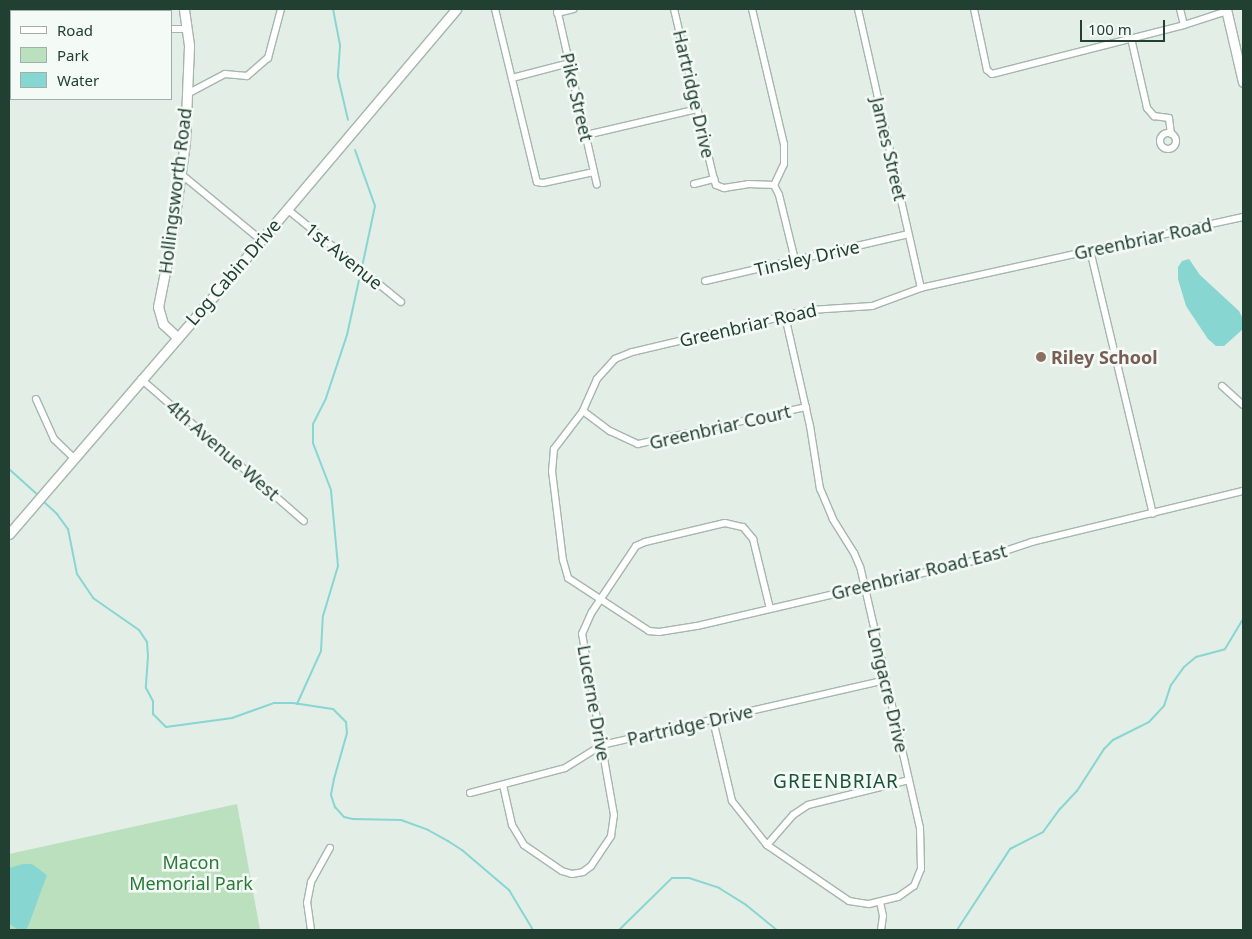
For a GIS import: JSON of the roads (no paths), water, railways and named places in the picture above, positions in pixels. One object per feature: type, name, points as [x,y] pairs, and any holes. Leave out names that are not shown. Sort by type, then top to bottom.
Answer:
[{"type":"street","name":"Hollingsworth Road","points":[[177,337],[163,324],[158,307],[181,174],[187,94],[188,29],[184,9]]},
{"type":"street","points":[[187,94],[225,74],[246,76],[268,58],[281,9]]},
{"type":"street","name":"Log Cabin Drive","points":[[9,534],[456,9]]},
{"type":"street","points":[[495,9],[536,180],[540,184],[594,172]]},
{"type":"street","points":[[557,11],[574,9]]},
{"type":"street","name":"Hartridge Drive","points":[[674,9],[714,179]]},
{"type":"street","points":[[752,9],[784,144],[784,164],[774,185],[779,196],[795,260]]},
{"type":"street","name":"James Street","points":[[858,9],[921,288]]},
{"type":"street","points":[[974,9],[989,73],[1184,25],[1226,10],[1243,82]]},
{"type":"street","points":[[1180,9],[1184,25]]},
{"type":"street","name":"Pike Street","points":[[557,11],[597,185]]},
{"type":"street","points":[[172,29],[188,29]]},
{"type":"street","points":[[1131,38],[1147,108],[1154,116],[1168,118],[1171,134]]},
{"type":"street","points":[[512,78],[569,63]]},
{"type":"street","points":[[586,135],[698,109]]},
{"type":"street","points":[[181,174],[261,240]]},
{"type":"street","points":[[694,184],[714,179],[716,185],[724,188],[748,184],[774,185]]},
{"type":"street","name":"1st Avenue","points":[[287,209],[400,302]]},
{"type":"street","name":"Greenbriar Road","points":[[600,601],[572,583],[566,574],[552,470],[554,449],[583,411],[597,379],[615,359],[632,352],[826,307],[857,309],[872,306],[921,288],[1243,217]]},
{"type":"street","name":"Tinsley Drive","points":[[705,281],[908,234]]},
{"type":"street","points":[[1090,250],[1153,514]]},
{"type":"street","name":"Longacre Drive","points":[[713,720],[732,801],[767,844],[849,902],[862,905],[880,902],[907,892],[918,880],[920,873],[920,828],[865,587],[857,558],[824,500],[785,316]]},
{"type":"street","name":"4th Avenue West","points":[[141,379],[304,521]]},
{"type":"street","points":[[1222,386],[1243,405]]},
{"type":"street","points":[[36,399],[54,439],[74,458]]},
{"type":"street","name":"Greenbriar Court","points":[[583,411],[610,431],[638,444],[806,408]]},
{"type":"street","name":"Greenbriar Road East","points":[[600,601],[649,630],[659,632],[688,628],[981,559],[1032,542],[1243,492]]},
{"type":"street","name":"Lucerne Drive","points":[[503,785],[512,825],[524,845],[562,871],[572,874],[583,872],[600,854],[613,829],[614,815],[582,634],[586,623],[631,550],[636,546],[644,542],[731,522],[743,527],[753,538],[770,609]]},
{"type":"street","name":"Partridge Drive","points":[[470,793],[565,768],[602,745],[886,680]]},
{"type":"street","points":[[767,844],[793,815],[808,805],[909,780]]},
{"type":"street","points":[[311,930],[307,903],[311,882],[330,848]]},
{"type":"street","points":[[880,902],[883,916],[880,930]]},
{"type":"water","points":[[1189,259],[1200,275],[1239,311],[1243,319],[1243,329],[1224,346],[1216,346],[1208,339],[1186,306],[1178,279],[1178,267],[1182,261]]},
{"type":"water","points":[[23,864],[32,864],[47,875],[26,930],[19,930],[9,924],[9,868]]},
{"type":"waterway","points":[[333,9],[340,46],[338,77],[348,120]]},
{"type":"waterway","points":[[355,150],[375,206],[362,267]]},
{"type":"waterway","points":[[297,704],[321,651],[323,616],[338,566],[331,490],[313,443],[313,424],[326,398],[347,335],[361,271]]},
{"type":"waterway","points":[[9,469],[39,496]]},
{"type":"waterway","points":[[42,500],[57,514],[68,529],[77,574],[93,598],[139,630],[147,642],[146,688],[153,701],[153,714],[166,727],[232,718],[274,703],[293,703],[333,709],[346,722],[347,733],[331,795],[335,807],[344,817],[353,819],[401,820],[428,830],[448,841],[462,850],[509,890],[533,930]]},
{"type":"waterway","points":[[957,930],[1010,849],[1043,832],[1060,809],[1077,791],[1104,749],[1113,740],[1149,722],[1164,706],[1171,685],[1184,667],[1196,657],[1225,649],[1243,619]]},
{"type":"waterway","points":[[619,930],[672,878],[689,878],[719,888],[746,905],[777,930]]},
{"type":"place","name":"Riley School","points":[[1041,357]]},
{"type":"district","name":"GREENBRIAR","points":[[836,782]]},
{"type":"park label","name":"Macon Memorial Park","points":[[191,873]]}]
